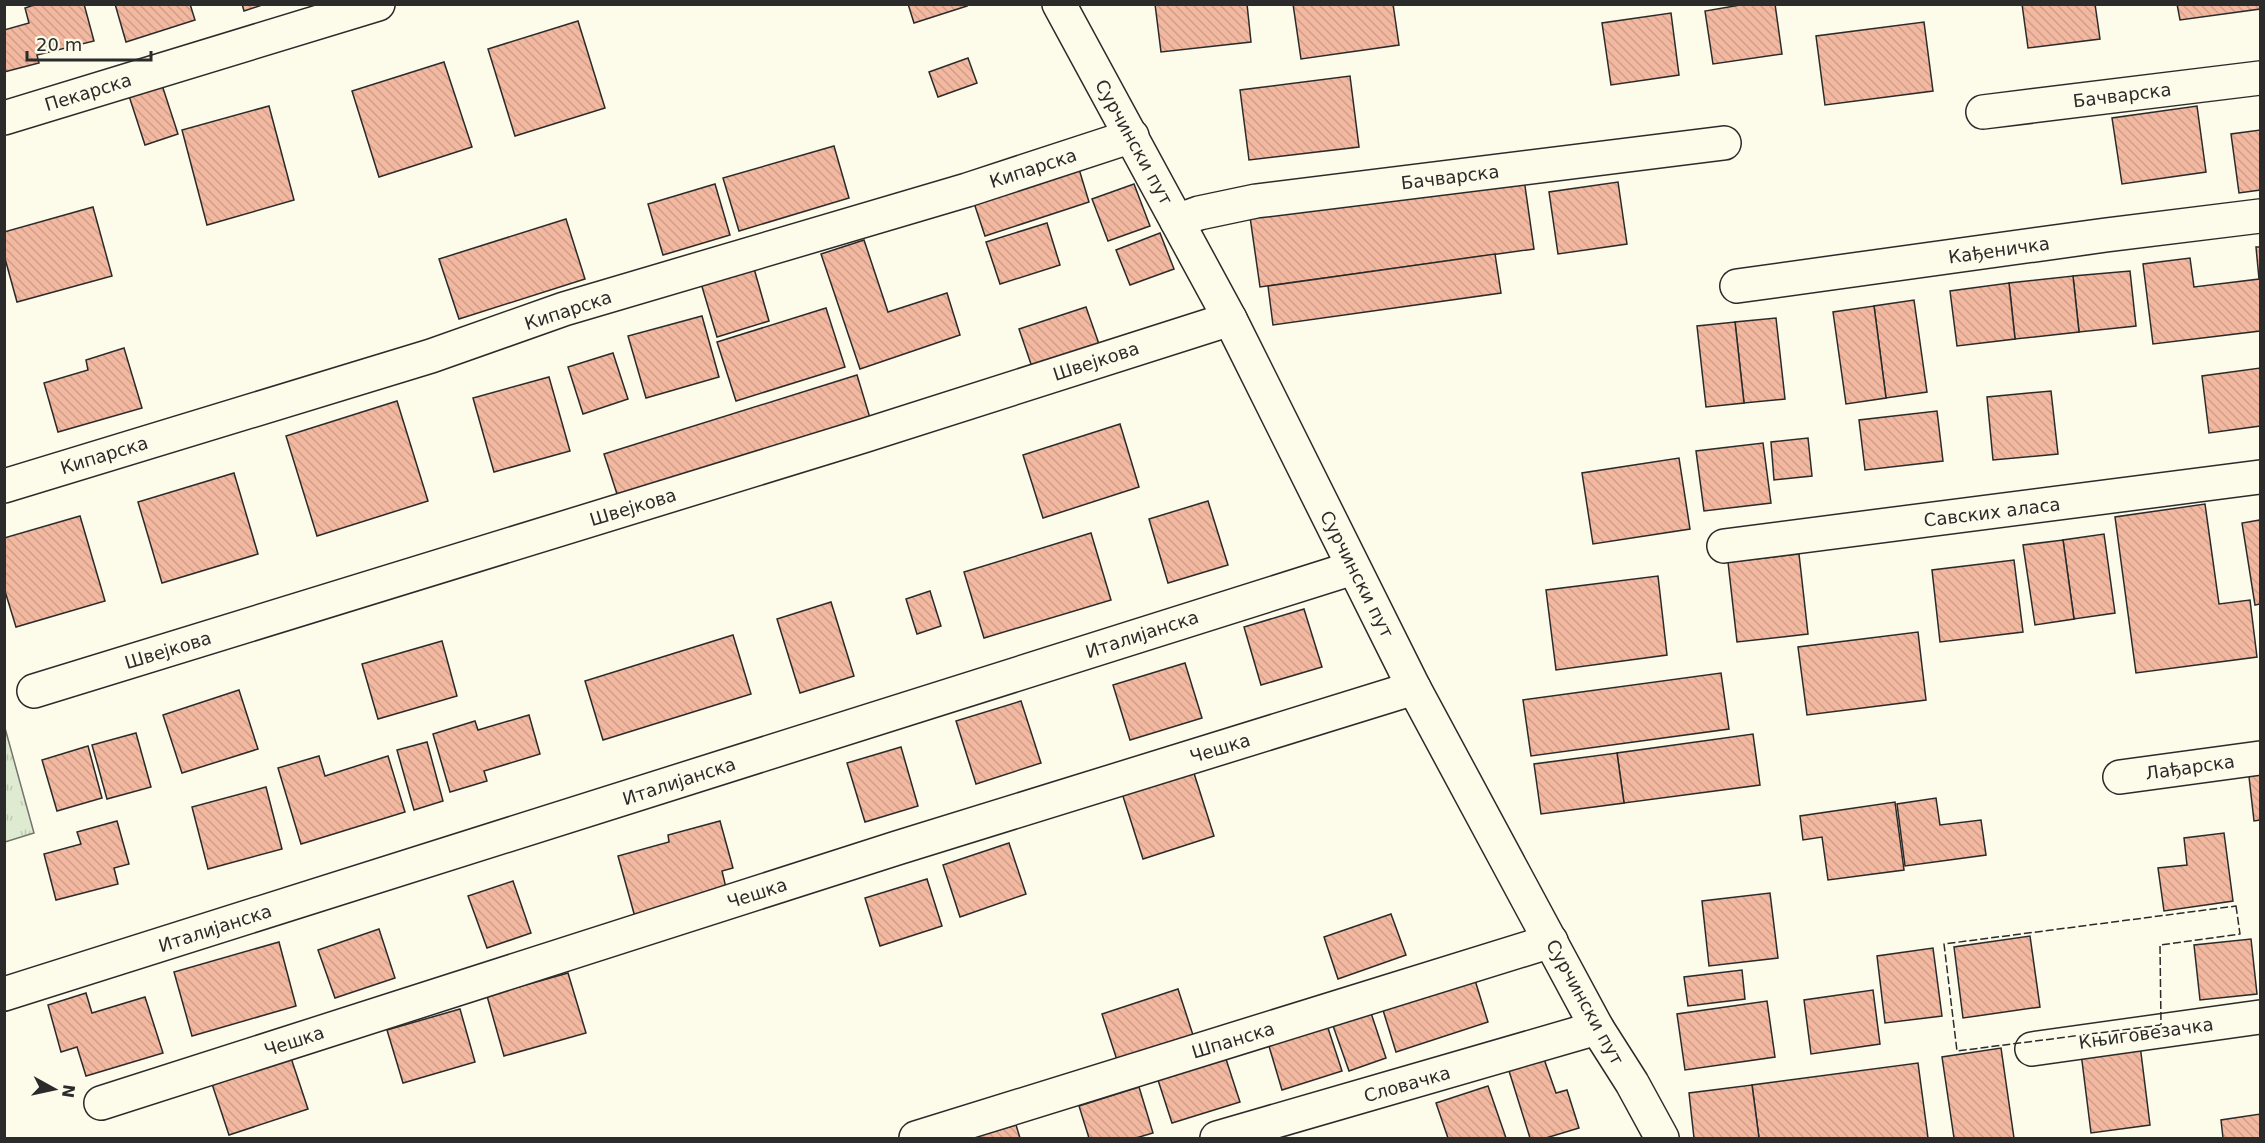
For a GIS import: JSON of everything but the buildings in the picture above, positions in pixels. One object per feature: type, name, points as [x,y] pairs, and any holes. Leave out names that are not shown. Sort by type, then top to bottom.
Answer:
[{"type":"street","name":"Пекарска","points":[[4,118],[378,4]]},
{"type":"street","name":"Сурчински пут","points":[[1059,4],[1230,319],[1414,688],[1597,1028],[1632,1083],[1662,1138]]},
{"type":"street","name":"Бачварска","points":[[1983,112],[2260,78]]},
{"type":"street","name":"Кипарска","points":[[4,486],[431,356],[564,309],[967,190],[1132,136]]},
{"type":"street","name":"Бачварска","points":[[1178,221],[1200,213],[1256,201],[1724,143]]},
{"type":"street","name":"Кађеничка","points":[[1737,286],[2260,216]]},
{"type":"street","name":"Швејкова","points":[[34,691],[863,436],[1230,319]]},
{"type":"street","name":"Савских аласа","points":[[1724,546],[2260,477]]},
{"type":"street","name":"Италијанска","points":[[4,994],[1353,568]]},
{"type":"street","name":"Чешка","points":[[100,1103],[886,852],[1414,688]]},
{"type":"street","name":"Лађарска","points":[[2120,777],[2260,758]]},
{"type":"street","name":"Шпанска","points":[[916,1138],[1551,941]]},
{"type":"street","name":"Књиговезачка","points":[[2032,1049],[2260,1017]]},
{"type":"street","name":"Словачка","points":[[1217,1138],[1597,1028]]},
{"type":"green space","points":[[5,728],[34,833],[4,842]]},
{"type":"fence","points":[[2236,906],[2240,934],[2160,945],[2161,1025],[1957,1051],[1944,944],[2236,906]]}]
